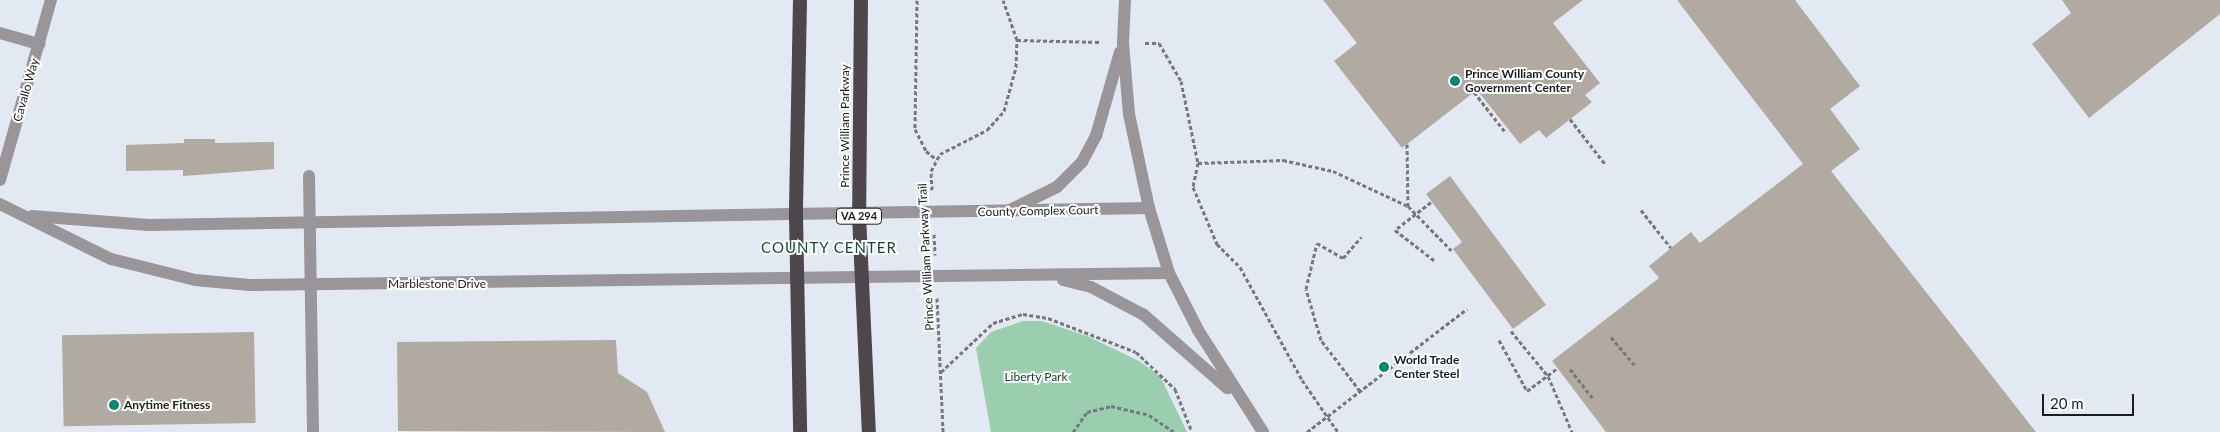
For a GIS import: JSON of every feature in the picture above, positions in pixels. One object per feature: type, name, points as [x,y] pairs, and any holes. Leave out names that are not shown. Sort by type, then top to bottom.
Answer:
[{"type":"highway","points":[[800,0],[796,216],[800,432]]},
{"type":"highway","name":"Prince William Parkway","points":[[862,0],[859,215],[869,432]]},
{"type":"street","name":"Cavallo Way","points":[[0,180],[51,0]]},
{"type":"street","points":[[1125,0],[1123,43],[1130,123],[1149,208],[1169,273],[1242,402],[1263,432]]},
{"type":"street","points":[[0,33],[39,44]]},
{"type":"street","points":[[1008,211],[1058,187],[1082,162],[1096,136],[1123,43]]},
{"type":"street","points":[[309,176],[313,432]]},
{"type":"street","name":"Marblestone Drive","points":[[0,204],[111,259],[195,280],[310,284],[861,280]]},
{"type":"street","name":"County Complex Court","points":[[859,215],[1149,208]]},
{"type":"street","name":"Marblestone Drive","points":[[26,216],[149,224],[859,215]]},
{"type":"street","points":[[861,280],[1169,273]]},
{"type":"street","points":[[1029,276],[1091,287],[1144,315],[1193,354],[1242,402]]},
{"type":"path","points":[[917,0],[915,129],[926,151],[936,159],[945,150],[987,130],[1004,110],[1016,67],[1017,40],[1003,0]]},
{"type":"path","points":[[1017,40],[1159,43],[1169,56],[1185,97],[1198,163],[1193,187],[1217,244],[1240,267],[1326,418],[1338,432]]},
{"type":"path","points":[[1474,92],[1506,133]]},
{"type":"path","points":[[1570,119],[1606,165]]},
{"type":"path","points":[[1407,144],[1408,206]]},
{"type":"path","name":"Prince William Parkway Trail","points":[[936,159],[931,171],[944,432]]},
{"type":"path","points":[[1198,163],[1261,160],[1310,164],[1376,187],[1408,206],[1417,212],[1451,250]]},
{"type":"path","points":[[1431,202],[1395,230],[1435,261]]},
{"type":"path","points":[[1641,210],[1671,248]]},
{"type":"path","points":[[1360,391],[1321,340],[1306,289],[1317,243],[1343,258],[1361,237]]},
{"type":"path","points":[[1308,432],[1467,309]]},
{"type":"path","points":[[941,372],[993,323],[1023,314],[1048,318],[1136,352],[1175,389],[1192,432]]},
{"type":"path","points":[[1511,330],[1548,376],[1572,432]]},
{"type":"path","points":[[1611,337],[1636,367]]},
{"type":"path","points":[[1498,340],[1527,391],[1558,368]]},
{"type":"path","points":[[1570,369],[1594,400]]},
{"type":"path","points":[[1073,432],[1087,412],[1110,406],[1149,415],[1174,432]]},
{"type":"green space","name":"Liberty Park","points":[[1023,321],[1042,321],[1087,336],[1139,361],[1160,376],[1187,432],[991,432],[976,348],[991,332]]},
{"type":"building","name":"Prince William County Government Center","points":[[1323,0],[1583,0],[1553,23],[1600,83],[1585,95],[1592,102],[1546,138],[1539,130],[1520,144],[1477,90],[1402,148],[1334,61],[1357,43]]},
{"type":"building","points":[[1677,0],[1795,0],[1860,86],[1830,109],[1860,149],[1831,171],[2036,432],[1606,432],[1552,361],[1659,278],[1649,266],[1691,232],[1700,243],[1803,164]]},
{"type":"building","points":[[2062,0],[2220,0],[2220,14],[2089,118],[2032,44],[2071,13]]},
{"type":"building","points":[[184,139],[215,139],[215,143],[274,142],[274,169],[183,176],[183,170],[126,171],[126,145],[184,143]]},
{"type":"building","points":[[1450,176],[1546,305],[1513,329],[1453,249],[1462,242],[1426,194]]},
{"type":"building","points":[[254,332],[256,423],[64,426],[62,335]]},
{"type":"building","points":[[616,340],[618,373],[647,392],[665,432],[398,431],[397,342]]},
{"type":"place","name":"Prince William County Government Center","points":[[1455,81]]},
{"type":"place","name":"World Trade Center Steel","points":[[1384,367]]},
{"type":"place","name":"Anytime Fitness","points":[[114,405]]},
{"type":"district","name":"COUNTY CENTER","points":[[829,248]]}]
